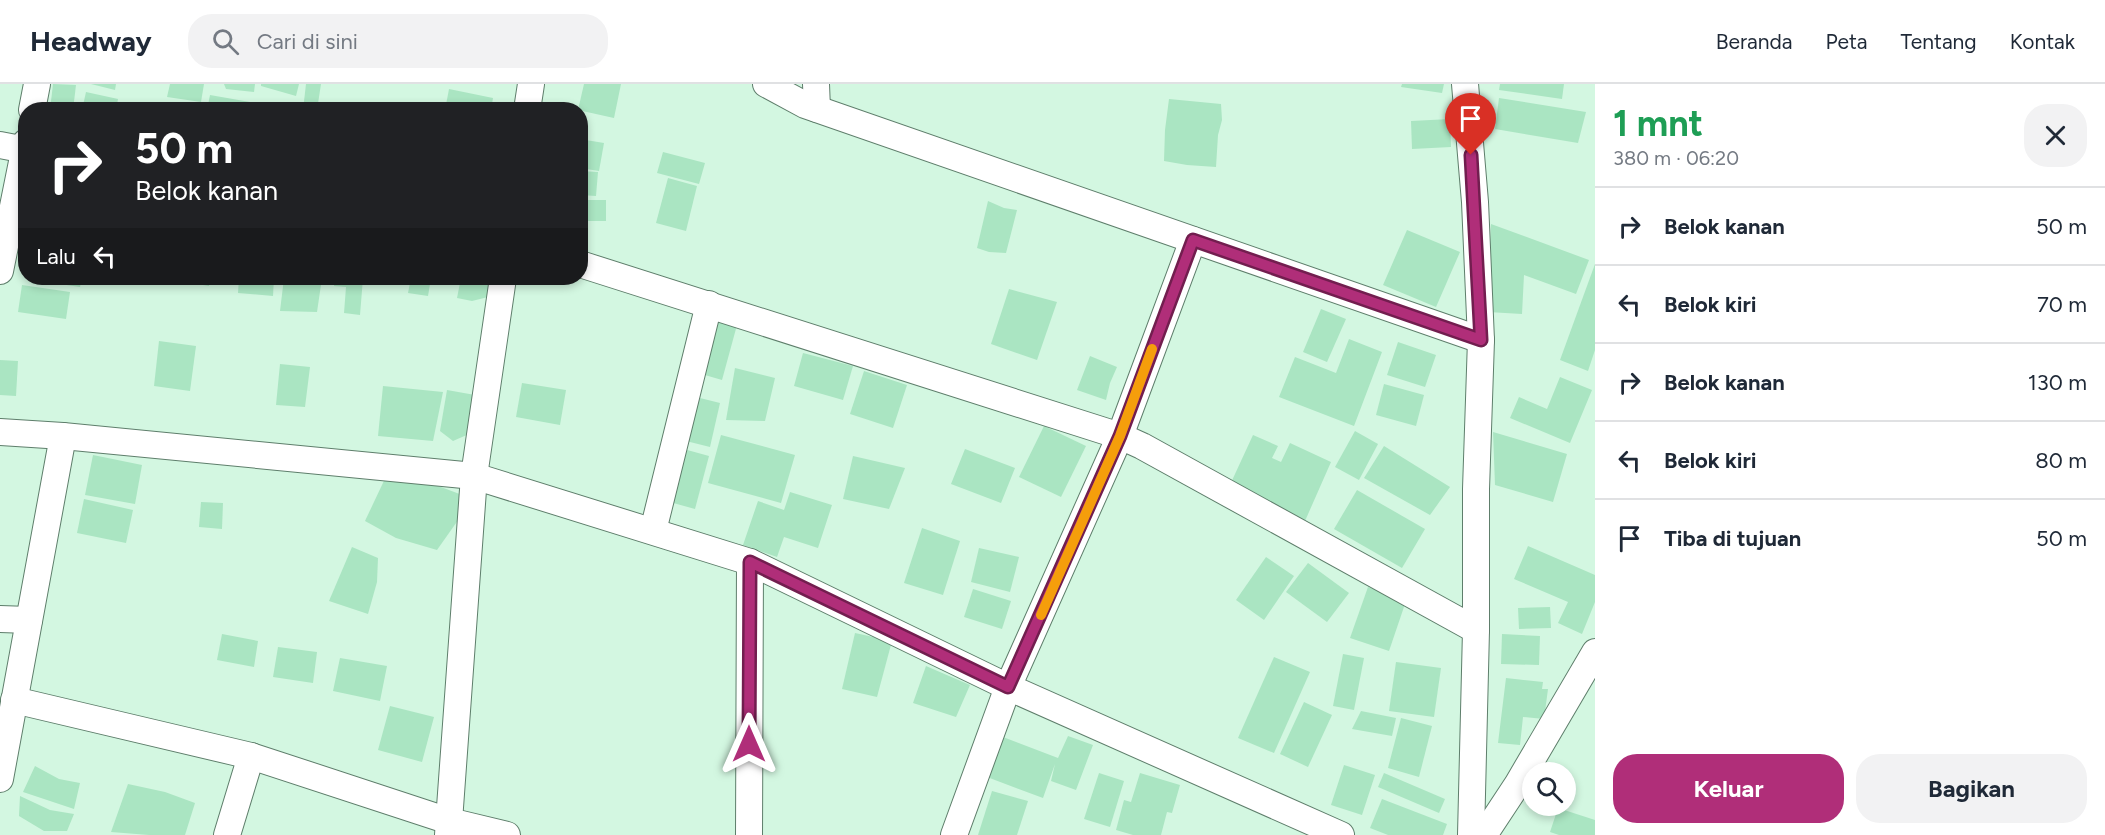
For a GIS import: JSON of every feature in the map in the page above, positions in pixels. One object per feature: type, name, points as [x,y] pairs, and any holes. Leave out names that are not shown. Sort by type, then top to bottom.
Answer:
[{"type":"street","points":[[34,102],[38,84]]},
{"type":"street","points":[[528,102],[531,84]]},
{"type":"street","points":[[766,84],[784,95],[816,97],[1193,240],[1481,340]]},
{"type":"street","points":[[1465,84],[1475,202],[1481,340],[1476,489],[1476,630],[1471,835]]},
{"type":"street","points":[[0,271],[18,154]]},
{"type":"street","points":[[954,835],[1008,687],[1120,436],[1193,240]]},
{"type":"street","points":[[588,266],[1120,436],[1476,630]]},
{"type":"street","points":[[448,828],[474,476],[502,285]]},
{"type":"street","points":[[652,531],[709,304]]},
{"type":"street","points":[[0,432],[63,436],[474,476],[750,562],[1008,687],[1341,835]]},
{"type":"street","points":[[0,779],[63,436]]},
{"type":"street","points":[[749,835],[750,562]]},
{"type":"street","points":[[0,619],[29,620]]},
{"type":"street","points":[[1485,835],[1595,652]]},
{"type":"street","points":[[14,700],[251,756],[448,828],[507,835]]},
{"type":"street","points":[[227,835],[251,756]]},
{"type":"building","points":[[53,84],[76,85],[74,102],[51,102]]},
{"type":"building","points":[[91,84],[116,84],[115,90]]},
{"type":"building","points":[[170,84],[204,84],[201,102],[167,97]]},
{"type":"building","points":[[224,84],[255,84],[254,92],[226,89]]},
{"type":"building","points":[[261,84],[299,84],[296,96],[261,86]]},
{"type":"building","points":[[306,84],[321,84],[318,102],[304,102]]},
{"type":"building","points":[[584,84],[621,84],[614,118],[588,112],[588,102],[580,102]]},
{"type":"building","points":[[1402,84],[1444,84],[1442,93],[1401,87]]},
{"type":"building","points":[[1500,84],[1564,84],[1562,99],[1499,90]]},
{"type":"building","points":[[449,89],[493,98],[492,102],[447,102]]},
{"type":"building","points":[[86,92],[118,99],[117,102],[84,102]]},
{"type":"building","points":[[210,95],[250,102],[209,102]]},
{"type":"building","points":[[1499,98],[1586,112],[1578,143],[1495,129]]},
{"type":"building","points":[[1169,99],[1221,104],[1222,120],[1218,135],[1216,167],[1164,161]]},
{"type":"building","points":[[1450,119],[1451,147],[1412,149],[1411,121]]},
{"type":"building","points":[[588,140],[604,143],[599,171],[588,169]]},
{"type":"building","points":[[663,152],[705,163],[699,184],[657,173]]},
{"type":"building","points":[[588,171],[598,172],[596,196],[588,196]]},
{"type":"building","points":[[668,178],[697,186],[686,231],[656,223]]},
{"type":"building","points":[[588,200],[606,200],[606,221],[588,221]]},
{"type":"building","points":[[988,201],[1004,208],[1017,210],[1006,253],[989,252],[977,248]]},
{"type":"building","points":[[1491,224],[1589,260],[1576,294],[1524,275],[1522,314],[1488,312]]},
{"type":"building","points":[[1407,230],[1460,252],[1436,307],[1383,285]]},
{"type":"building","points":[[1595,264],[1595,350],[1588,371],[1560,360]]},
{"type":"building","points":[[22,285],[70,292],[66,319],[18,312]]},
{"type":"building","points":[[239,285],[274,285],[273,296],[238,293]]},
{"type":"building","points":[[283,285],[321,285],[317,312],[280,311]]},
{"type":"building","points":[[362,285],[360,315],[344,313],[346,287],[334,286]]},
{"type":"building","points":[[410,285],[430,285],[428,296],[408,293]]},
{"type":"building","points":[[460,285],[491,285],[488,297],[472,301],[457,298]]},
{"type":"building","points":[[1009,289],[1057,302],[1037,360],[991,344]]},
{"type":"building","points":[[1321,309],[1346,319],[1327,362],[1303,352]]},
{"type":"building","points":[[713,318],[737,325],[722,380],[698,373]]},
{"type":"building","points":[[1349,339],[1382,352],[1354,426],[1279,397],[1295,357],[1336,373]]},
{"type":"building","points":[[159,341],[196,346],[190,391],[154,386]]},
{"type":"building","points":[[1398,342],[1436,355],[1425,387],[1387,375]]},
{"type":"building","points":[[803,353],[853,366],[843,400],[794,386]]},
{"type":"building","points":[[1090,356],[1117,367],[1106,400],[1077,390]]},
{"type":"building","points":[[0,360],[18,361],[16,396],[0,395]]},
{"type":"building","points":[[280,364],[310,367],[305,407],[276,405]]},
{"type":"building","points":[[735,368],[775,378],[765,421],[726,420]]},
{"type":"building","points":[[864,371],[907,385],[893,428],[850,414]]},
{"type":"building","points":[[1560,377],[1592,390],[1570,443],[1510,418],[1519,397],[1547,409]]},
{"type":"building","points":[[522,383],[566,390],[560,425],[516,417]]},
{"type":"building","points":[[1384,384],[1424,395],[1416,426],[1376,415]]},
{"type":"building","points":[[383,386],[443,392],[433,441],[378,436]]},
{"type":"building","points":[[447,390],[475,395],[469,434],[453,441],[440,431]]},
{"type":"building","points":[[692,396],[720,403],[710,447],[682,440]]},
{"type":"building","points":[[1044,426],[1086,446],[1061,497],[1019,477]]},
{"type":"building","points":[[1355,431],[1378,444],[1359,480],[1335,467]]},
{"type":"building","points":[[1493,432],[1567,454],[1553,502],[1495,485]]},
{"type":"building","points":[[721,435],[795,455],[781,503],[708,483]]},
{"type":"building","points":[[1253,435],[1278,446],[1272,458],[1281,462],[1290,443],[1331,462],[1305,521],[1229,487]]},
{"type":"building","points":[[1384,446],[1450,487],[1430,515],[1364,478]]},
{"type":"building","points":[[680,448],[709,456],[695,509],[666,501]]},
{"type":"building","points":[[965,449],[1015,468],[1001,503],[951,484]]},
{"type":"building","points":[[93,455],[142,465],[135,504],[85,495]]},
{"type":"building","points":[[853,456],[905,468],[889,509],[843,499]]},
{"type":"building","points":[[390,468],[473,499],[437,550],[396,538],[365,521]]},
{"type":"building","points":[[1357,490],[1425,529],[1402,568],[1334,529]]},
{"type":"building","points":[[790,492],[832,505],[818,548],[784,537],[777,557],[743,545],[758,501],[784,510]]},
{"type":"building","points":[[84,499],[133,510],[126,543],[77,533]]},
{"type":"building","points":[[201,502],[223,503],[222,529],[199,527]]},
{"type":"building","points":[[922,528],[960,541],[943,595],[904,583]]},
{"type":"building","points":[[1528,546],[1595,575],[1595,602],[1582,634],[1558,623],[1568,602],[1514,579]]},
{"type":"building","points":[[352,547],[378,558],[377,582],[368,614],[329,601]]},
{"type":"building","points":[[979,548],[1019,557],[1010,592],[971,582]]},
{"type":"building","points":[[1266,557],[1294,576],[1264,620],[1236,600]]},
{"type":"building","points":[[1308,563],[1349,593],[1327,622],[1286,592]]},
{"type":"building","points":[[1368,587],[1406,601],[1389,651],[1350,638]]},
{"type":"building","points":[[973,589],[1011,601],[1002,629],[964,617]]},
{"type":"building","points":[[1550,607],[1551,628],[1519,629],[1518,608]]},
{"type":"building","points":[[855,633],[892,641],[877,697],[842,689]]},
{"type":"building","points":[[222,634],[258,641],[254,667],[217,660]]},
{"type":"building","points":[[1502,634],[1540,636],[1539,665],[1501,664]]},
{"type":"building","points":[[278,647],[317,652],[313,683],[273,677]]},
{"type":"building","points":[[1343,654],[1364,658],[1354,710],[1333,706]]},
{"type":"building","points":[[1274,657],[1310,672],[1274,753],[1238,738]]},
{"type":"building","points":[[340,658],[387,666],[380,701],[333,691]]},
{"type":"building","points":[[1396,662],[1441,668],[1434,717],[1389,711]]},
{"type":"building","points":[[926,666],[970,685],[956,717],[913,703]]},
{"type":"building","points":[[1506,678],[1543,682],[1542,689],[1548,689],[1544,719],[1523,717],[1520,745],[1498,743]]},
{"type":"building","points":[[1304,702],[1332,715],[1308,767],[1280,754]]},
{"type":"building","points":[[390,706],[434,717],[422,762],[378,750]]},
{"type":"building","points":[[1361,711],[1396,718],[1392,736],[1352,729]]},
{"type":"building","points":[[1401,718],[1432,726],[1419,777],[1388,768]]},
{"type":"building","points":[[1068,736],[1093,745],[1076,790],[1051,781],[1055,764],[1043,798],[987,777],[1003,737],[1058,758]]},
{"type":"building","points":[[1344,765],[1375,775],[1362,815],[1331,805]]},
{"type":"building","points":[[35,766],[59,779],[80,783],[74,809],[23,792]]},
{"type":"building","points":[[1099,773],[1124,781],[1110,827],[1084,819]]},
{"type":"building","points":[[1140,773],[1180,785],[1172,813],[1167,812],[1161,835],[1133,835],[1116,830],[1124,800],[1131,802]]},
{"type":"building","points":[[1384,773],[1445,799],[1439,813],[1378,787]]},
{"type":"building","points":[[128,784],[165,792],[195,803],[185,835],[111,832]]},
{"type":"building","points":[[992,791],[1028,801],[1017,835],[978,835]]},
{"type":"building","points":[[20,796],[50,810],[74,814],[67,831],[44,831],[19,816]]},
{"type":"building","points":[[1382,799],[1447,824],[1443,835],[1388,835],[1370,828]]},
{"type":"building","points":[[1576,814],[1595,820],[1595,835],[1559,835],[1550,832],[1555,816],[1576,816]]},
{"type":"slow traffic","points":[[1041,615],[1120,436],[1152,349]]},
{"type":"route","points":[[749,744],[750,562],[1008,687],[1120,436],[1193,240],[1481,340],[1471,155]]}]
